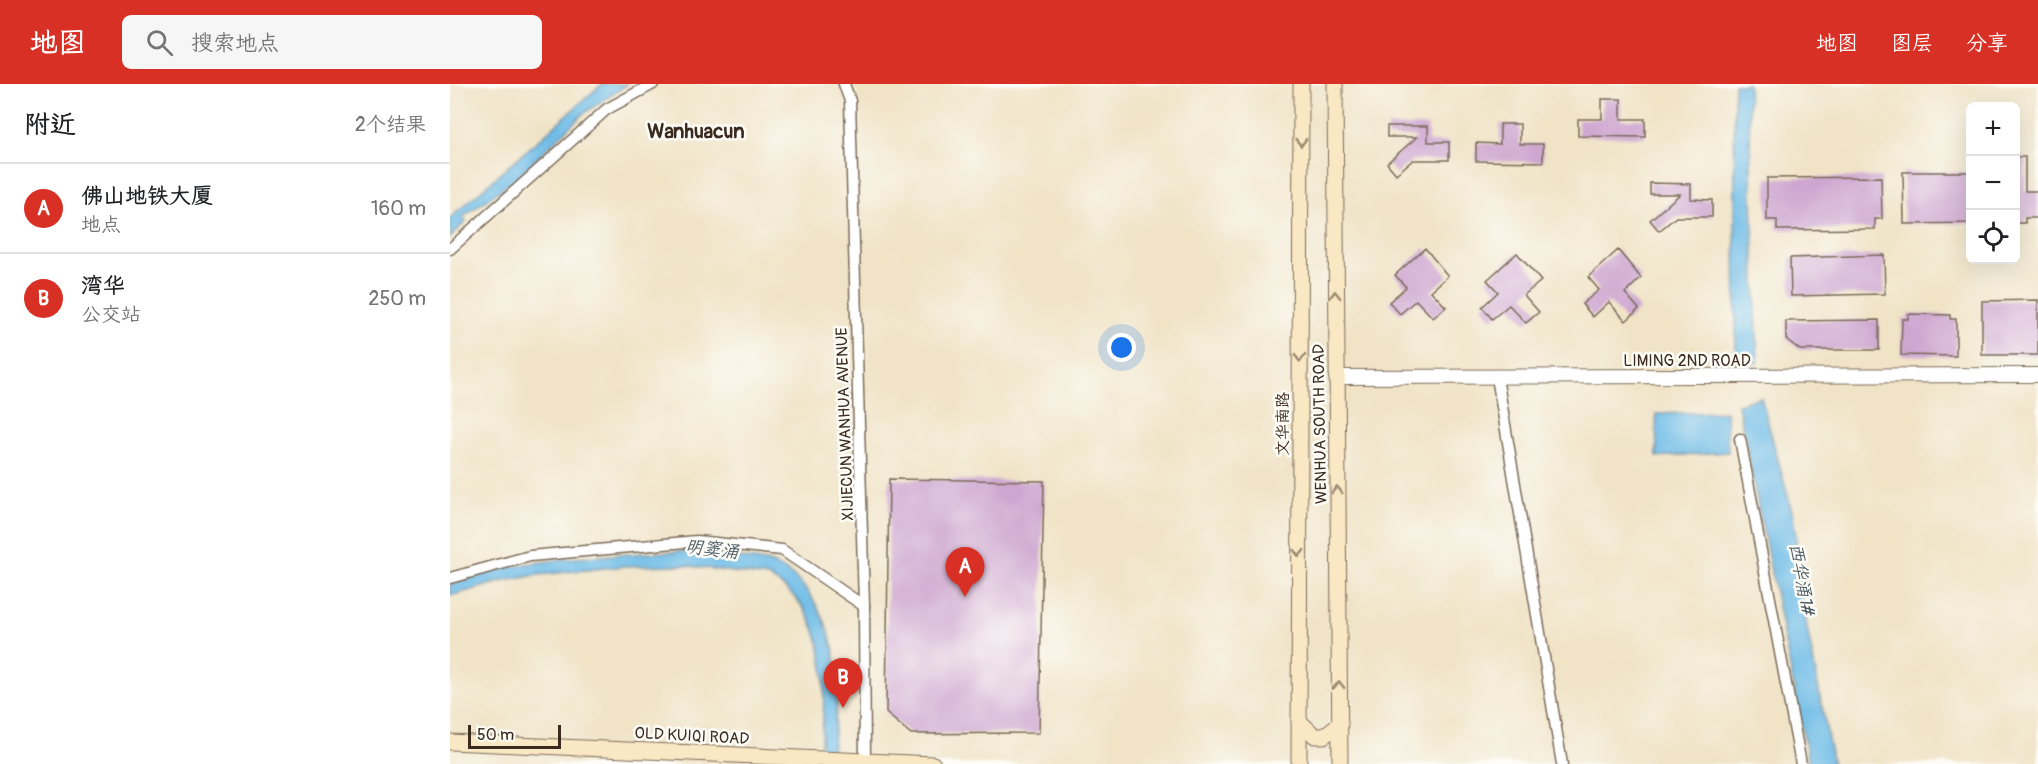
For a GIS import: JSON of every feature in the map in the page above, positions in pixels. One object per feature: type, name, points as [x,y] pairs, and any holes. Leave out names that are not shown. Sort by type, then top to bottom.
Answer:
[{"type":"main road","name":"文华南路","points":[[1299,764],[1301,84]]},
{"type":"main road","name":"WENHUA SOUTH ROAD","points":[[1335,84],[1340,764]]},
{"type":"main road","points":[[1299,721],[1315,736],[1324,736],[1340,723]]},
{"type":"main road","name":"OLD KUIQI ROAD","points":[[450,742],[865,763],[933,764]]},
{"type":"street","points":[[450,249],[607,109],[653,84]]},
{"type":"street","name":"XIJIECUN WANHUA AVENUE","points":[[844,84],[850,101],[864,606],[865,763]]},
{"type":"street","name":"LIMING 2ND ROAD","points":[[1336,377],[2038,375]]},
{"type":"street","points":[[1497,377],[1562,764]]},
{"type":"street","points":[[1740,439],[1801,764]]},
{"type":"street","points":[[450,578],[530,556],[698,541],[782,550],[864,606]]},
{"type":"water","points":[[602,84],[628,84],[583,114],[514,180],[463,217],[466,221],[450,238],[450,218]]},
{"type":"water","points":[[1734,84],[1748,84],[1758,363],[1736,363]]},
{"type":"water","points":[[1761,397],[1793,515],[1807,628],[1833,764],[1809,764],[1738,404]]},
{"type":"water","points":[[1726,412],[1728,452],[1657,457],[1656,414]]},
{"type":"water","points":[[688,551],[769,563],[783,569],[807,591],[824,619],[834,650],[837,698],[832,752],[820,752],[824,678],[815,631],[805,610],[789,591],[768,577],[683,565],[625,566],[538,575],[504,581],[450,596],[450,585],[516,566],[587,557]]},
{"type":"building","points":[[1602,99],[1621,99],[1621,119],[1645,119],[1645,137],[1578,136],[1578,119],[1602,119]]},
{"type":"building","points":[[1500,124],[1520,124],[1520,144],[1543,144],[1543,162],[1476,161],[1476,143],[1500,144]]},
{"type":"building","points":[[1387,126],[1428,126],[1428,142],[1449,142],[1449,160],[1413,160],[1396,174],[1387,163],[1417,137],[1387,137]]},
{"type":"building","points":[[2020,157],[2025,157],[2025,191],[2038,191],[2038,218],[2025,218],[2025,223],[2020,223]]},
{"type":"building","points":[[1903,172],[1966,172],[1966,223],[1904,224]]},
{"type":"building","points":[[1881,177],[1882,219],[1875,219],[1875,229],[1777,230],[1777,220],[1767,220],[1767,178]]},
{"type":"building","points":[[1650,183],[1691,184],[1691,199],[1712,200],[1712,217],[1676,217],[1659,231],[1650,220],[1680,194],[1650,194]]},
{"type":"building","points":[[1425,248],[1448,276],[1431,291],[1446,307],[1433,318],[1416,300],[1400,314],[1389,302],[1406,287],[1395,275]]},
{"type":"building","points":[[1618,250],[1641,278],[1625,293],[1639,309],[1626,321],[1609,302],[1593,317],[1582,304],[1599,290],[1588,277]]},
{"type":"building","points":[[1517,253],[1541,281],[1524,295],[1539,312],[1526,323],[1509,305],[1492,319],[1482,307],[1498,292],[1487,280]]},
{"type":"building","points":[[1884,255],[1885,294],[1791,296],[1790,258]]},
{"type":"building","points":[[2038,300],[2038,355],[1982,355],[1982,301]]},
{"type":"building","points":[[1908,314],[1950,315],[1950,319],[1956,319],[1956,356],[1901,355],[1902,319],[1908,319]]},
{"type":"building","points":[[1879,320],[1879,350],[1800,350],[1786,339],[1786,321]]},
{"type":"building","points":[[889,479],[1044,481],[1039,733],[911,734],[886,713]]},
{"type":"place","name":"佛山地铁大厦","points":[[965,597]]},
{"type":"place","name":"湾华","points":[[843,708]]},
{"type":"district","name":"Wanhuacun","points":[[696,131]]},
{"type":"water label","name":"明窦涌","points":[[712,549]]},
{"type":"water label","name":"西华涌1#","points":[[1802,579]]}]
